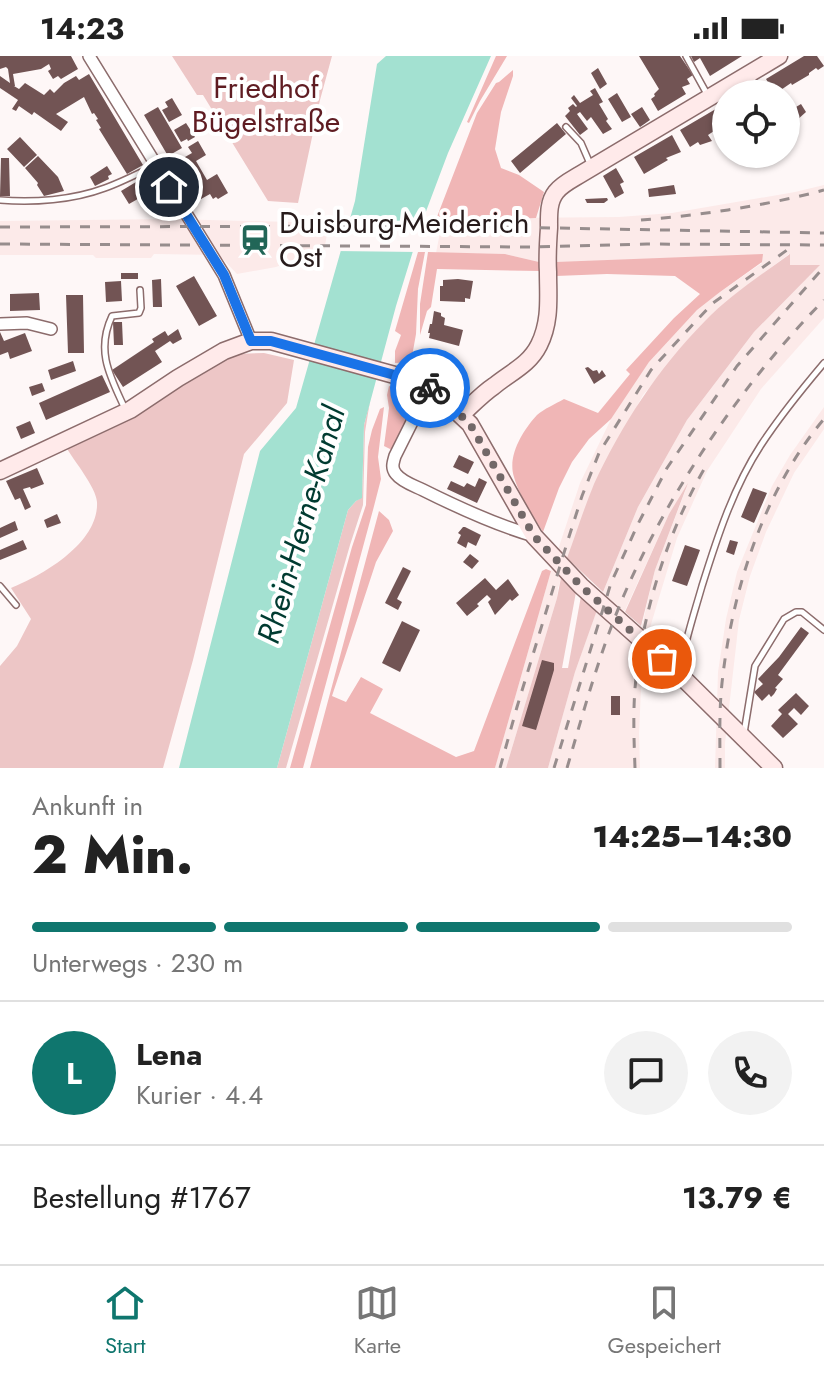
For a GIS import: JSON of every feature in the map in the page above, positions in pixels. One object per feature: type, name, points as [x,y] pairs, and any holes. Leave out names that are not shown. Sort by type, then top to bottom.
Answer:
[{"type":"street","points":[[89,56],[224,275],[251,341]]},
{"type":"street","points":[[465,420],[497,383],[528,362],[545,332],[548,314],[549,207],[560,187],[779,56]]},
{"type":"street","points":[[0,324],[27,323],[51,329]]},
{"type":"street","points":[[0,471],[126,411],[224,351],[251,341],[271,341],[409,379],[438,394],[465,420],[534,536],[581,586],[679,674],[774,768]]},
{"type":"street","points":[[429,388],[395,456],[394,472],[433,495],[505,527],[534,536]]},
{"type":"lane","points":[[686,56],[709,98]]},
{"type":"lane","points":[[751,73],[753,80]]},
{"type":"lane","points":[[566,127],[581,143],[592,168]]},
{"type":"lane","points":[[0,200],[87,194],[156,165]]},
{"type":"lane","points":[[126,411],[106,367],[105,344],[112,316],[139,313],[140,290]]},
{"type":"lane","points":[[679,674],[709,565],[732,500],[759,447],[824,363]]},
{"type":"lane","points":[[0,586],[16,605]]},
{"type":"lane","points":[[744,738],[755,666],[784,619],[802,612],[824,630]]},
{"type":"shaded area","points":[[496,56],[507,56],[469,123],[467,122]]},
{"type":"shaded area","points":[[513,70],[495,149],[501,168],[519,175],[544,192],[536,218],[435,222],[477,113],[496,83]]},
{"type":"shaded area","points":[[824,185],[824,318],[761,389],[707,471],[677,538],[649,631],[641,689],[640,768],[548,768],[575,672],[638,507],[687,420],[754,332],[819,266],[790,265],[789,254],[704,322],[643,395],[593,487],[558,588],[506,768],[495,768],[551,571],[580,483],[611,419],[649,362],[697,310],[762,263],[539,262],[505,254],[436,253],[442,222],[672,213]],"holes":[[[686,489],[655,570],[637,647],[616,630],[669,514]]]},
{"type":"shaded area","points":[[171,219],[329,223],[324,251],[276,267],[237,274],[219,255],[154,254],[151,258],[96,258],[93,255],[0,255],[0,221]]},
{"type":"shaded area","points":[[418,252],[425,252],[411,362],[395,363],[395,351],[401,335],[395,331]]},
{"type":"shaded area","points":[[428,252],[505,254],[539,262],[540,271],[437,269],[431,307],[420,335],[420,304]]},
{"type":"shaded area","points":[[763,254],[762,262],[697,310],[649,362],[611,419],[589,439],[572,462],[543,532],[519,491],[512,469],[515,452],[527,428],[537,415],[564,399],[598,413],[630,374],[626,370],[700,294],[675,276],[556,276],[556,262]]},
{"type":"shaded area","points":[[389,386],[415,394],[418,400],[392,450],[384,446]]},
{"type":"shaded area","points":[[384,407],[378,457],[381,479],[373,510],[303,768],[290,768],[366,505],[368,447],[380,409]]},
{"type":"shaded area","points":[[824,407],[824,429],[794,473],[766,532],[750,576],[739,620],[725,768],[715,768],[718,672],[737,572],[772,486]]},
{"type":"shaded area","points":[[379,511],[389,520],[393,531],[376,562],[332,696],[346,702],[361,677],[383,689],[370,713],[456,757],[474,751],[542,571],[551,571],[495,768],[310,768]]},
{"type":"green space","name":"Friedhof Bügelstraße","points":[[172,56],[332,56],[298,203],[268,201],[203,95],[197,95]]},
{"type":"green space","points":[[790,254],[790,265],[820,265],[754,332],[687,420],[638,507],[603,592],[567,558],[594,484],[617,440],[656,378],[687,340],[724,303]]},
{"type":"green space","points":[[264,353],[294,360],[287,403],[244,454],[163,768],[0,768],[0,666],[17,646],[31,619],[11,588],[67,556],[89,531],[95,517],[96,496],[66,447],[235,354]]},
{"type":"green space","points":[[370,401],[365,432],[363,505],[286,768],[277,768],[348,510],[362,497],[364,425]]},
{"type":"green space","points":[[688,483],[655,570],[641,626],[625,612],[669,514]]},
{"type":"green space","points":[[561,578],[576,592],[562,668],[568,668],[581,596],[597,610],[575,672],[548,768],[506,768],[557,598]]},
{"type":"water","name":"Rhein-Herne-Kanal","points":[[386,56],[491,56],[448,153],[422,222],[396,306],[364,425],[362,498],[348,510],[277,768],[179,768],[260,451],[296,408],[355,201],[377,64]]},
{"type":"pier","points":[[345,222],[426,222],[417,252],[336,251]]},
{"type":"building","points":[[0,56],[71,56],[78,69],[61,79],[58,76],[53,79],[48,71],[51,69],[49,64],[41,69],[13,74],[14,86],[19,89],[25,83],[44,95],[50,89],[54,93],[76,76],[79,80],[89,74],[143,165],[127,174],[99,129],[98,119],[84,97],[56,114],[68,122],[61,131],[34,112],[32,115],[19,106],[16,111],[12,109],[18,100],[0,88],[0,76],[10,83],[8,69],[0,69]]},
{"type":"building","points":[[639,56],[680,56],[693,75],[687,79],[690,84],[682,87],[686,94],[658,111],[651,99],[659,89]]},
{"type":"building","points":[[691,56],[742,56],[710,76],[700,58],[694,62]]},
{"type":"building","points":[[804,56],[817,56],[824,66],[800,80],[766,79]]},
{"type":"building","points":[[598,68],[607,84],[600,89],[591,73]]},
{"type":"building","points":[[595,88],[603,102],[599,104],[608,119],[606,121],[612,129],[603,134],[591,117],[587,121],[580,112],[577,114],[588,129],[580,135],[565,116],[570,111],[568,108],[573,104],[577,106],[571,98],[574,95],[580,103],[593,95],[590,91]]},
{"type":"building","points":[[617,93],[631,117],[622,122],[608,99]]},
{"type":"building","points":[[172,98],[182,115],[169,122],[162,110],[168,107],[165,102]]},
{"type":"building","points":[[800,105],[806,112],[800,117]]},
{"type":"building","points":[[158,107],[182,148],[168,156],[144,115]]},
{"type":"building","points":[[642,107],[650,120],[640,127],[631,114]]},
{"type":"building","points":[[712,111],[712,132],[708,135],[712,141],[700,145],[698,142],[690,147],[680,130]]},
{"type":"building","points":[[186,123],[195,137],[181,142],[174,130]]},
{"type":"building","points":[[557,123],[566,134],[520,173],[511,161]]},
{"type":"building","points":[[672,135],[681,152],[666,158],[668,160],[644,174],[634,157]]},
{"type":"building","points":[[20,137],[37,155],[24,167],[7,149]]},
{"type":"building","points":[[198,141],[206,155],[196,161],[207,180],[217,174],[228,193],[218,199],[213,199],[210,194],[201,199],[178,161],[192,153],[188,147]]},
{"type":"building","points":[[38,156],[58,177],[64,191],[44,196],[25,168]]},
{"type":"building","points":[[1,158],[9,158],[10,196],[0,196]]},
{"type":"building","points":[[107,166],[112,174],[108,176],[109,179],[95,186],[90,177]]},
{"type":"building","points":[[616,168],[624,182],[620,184],[624,193],[615,198],[603,176]]},
{"type":"building","points":[[151,179],[161,196],[148,203],[143,196],[129,204],[121,191],[136,182],[139,187]]},
{"type":"building","points":[[674,185],[676,194],[649,197],[648,189]]},
{"type":"building","points":[[607,198],[604,203],[587,203],[585,199]]},
{"type":"building","points":[[121,273],[138,273],[138,279],[121,279]]},
{"type":"building","points":[[194,276],[217,316],[199,326],[176,286]]},
{"type":"building","points":[[161,279],[162,307],[153,307],[152,280]]},
{"type":"building","points":[[443,280],[473,281],[470,299],[465,298],[465,302],[440,301]]},
{"type":"building","points":[[121,281],[122,301],[106,302],[105,282]]},
{"type":"building","points":[[39,293],[40,310],[10,311],[10,294]]},
{"type":"building","points":[[66,295],[83,295],[84,353],[68,353]]},
{"type":"building","points":[[434,311],[445,318],[444,325],[463,330],[459,346],[429,338]]},
{"type":"building","points":[[113,322],[122,322],[123,345],[114,345]]},
{"type":"building","points":[[178,329],[182,339],[173,344],[170,341],[155,351],[162,362],[123,387],[112,370],[154,342],[152,339],[165,331],[168,336]]},
{"type":"building","points":[[0,332],[4,341],[25,333],[32,351],[10,359],[8,352],[0,355]]},
{"type":"building","points":[[73,361],[76,371],[51,380],[48,370]]},
{"type":"building","points":[[585,368],[599,374],[602,370],[606,376],[594,384]]},
{"type":"building","points":[[102,375],[110,392],[46,420],[39,403]]},
{"type":"building","points":[[42,383],[45,391],[32,396],[29,387]]},
{"type":"building","points":[[30,421],[35,433],[21,439],[16,427]]},
{"type":"building","points":[[459,455],[474,462],[468,474],[453,467]]},
{"type":"building","points":[[37,468],[44,484],[23,489],[31,507],[25,510],[20,498],[15,500],[6,481]]},
{"type":"building","points":[[479,478],[487,482],[477,503],[447,489],[451,481],[464,487],[467,483],[475,487]]},
{"type":"building","points":[[753,488],[767,493],[754,523],[741,517]]},
{"type":"building","points":[[57,514],[61,523],[47,528],[44,520]]},
{"type":"building","points":[[15,521],[18,530],[0,538],[0,528]]},
{"type":"building","points":[[463,527],[481,535],[476,546],[468,542],[466,548],[457,543],[461,535],[458,533]]},
{"type":"building","points":[[23,540],[27,549],[0,560],[0,550]]},
{"type":"building","points":[[730,540],[738,542],[734,555],[726,552]]},
{"type":"building","points":[[685,545],[700,550],[687,586],[672,581]]},
{"type":"building","points":[[470,554],[479,561],[472,569],[463,562]]},
{"type":"building","points":[[403,567],[411,571],[397,599],[402,602],[398,610],[385,603]]},
{"type":"building","points":[[485,578],[496,590],[508,579],[519,595],[512,601],[510,599],[495,615],[487,595],[467,616],[456,603]]},
{"type":"building","points":[[402,621],[420,630],[400,672],[382,663]]},
{"type":"building","points":[[801,627],[809,633],[778,675],[783,679],[774,694],[771,697],[769,694],[762,701],[754,692],[763,684],[758,679]]},
{"type":"building","points":[[542,660],[554,663],[554,670],[536,730],[522,726]]},
{"type":"building","points":[[796,693],[809,706],[801,715],[794,708],[788,714],[798,724],[783,738],[771,726],[782,714],[778,710]]},
{"type":"building","points":[[611,696],[620,696],[620,715],[611,715]]},
{"type":"railway","points":[[641,220],[733,209],[824,190]]},
{"type":"railway","points":[[0,227],[449,226],[824,233]]},
{"type":"railway","points":[[0,244],[824,245]]},
{"type":"railway","points":[[500,768],[567,543],[599,453],[651,370],[683,335],[713,303],[794,245]]},
{"type":"railway","points":[[554,768],[611,583],[667,468],[737,366],[824,267]]},
{"type":"railway","points":[[567,768],[615,616],[663,516],[737,402],[824,300]]},
{"type":"railway","points":[[720,768],[722,683],[743,577],[754,543],[784,477],[824,419]]},
{"type":"railway","points":[[635,768],[635,688],[644,631],[669,545],[706,466]]},
{"type":"way so far","points":[[430,388],[470,424],[534,536],[581,586],[662,659]]},
{"type":"place","name":"Duisburg-Meiderich Ost","points":[[255,240]]},
{"type":"route","points":[[169,187],[224,275],[251,341],[271,341],[409,379],[430,388]]}]
